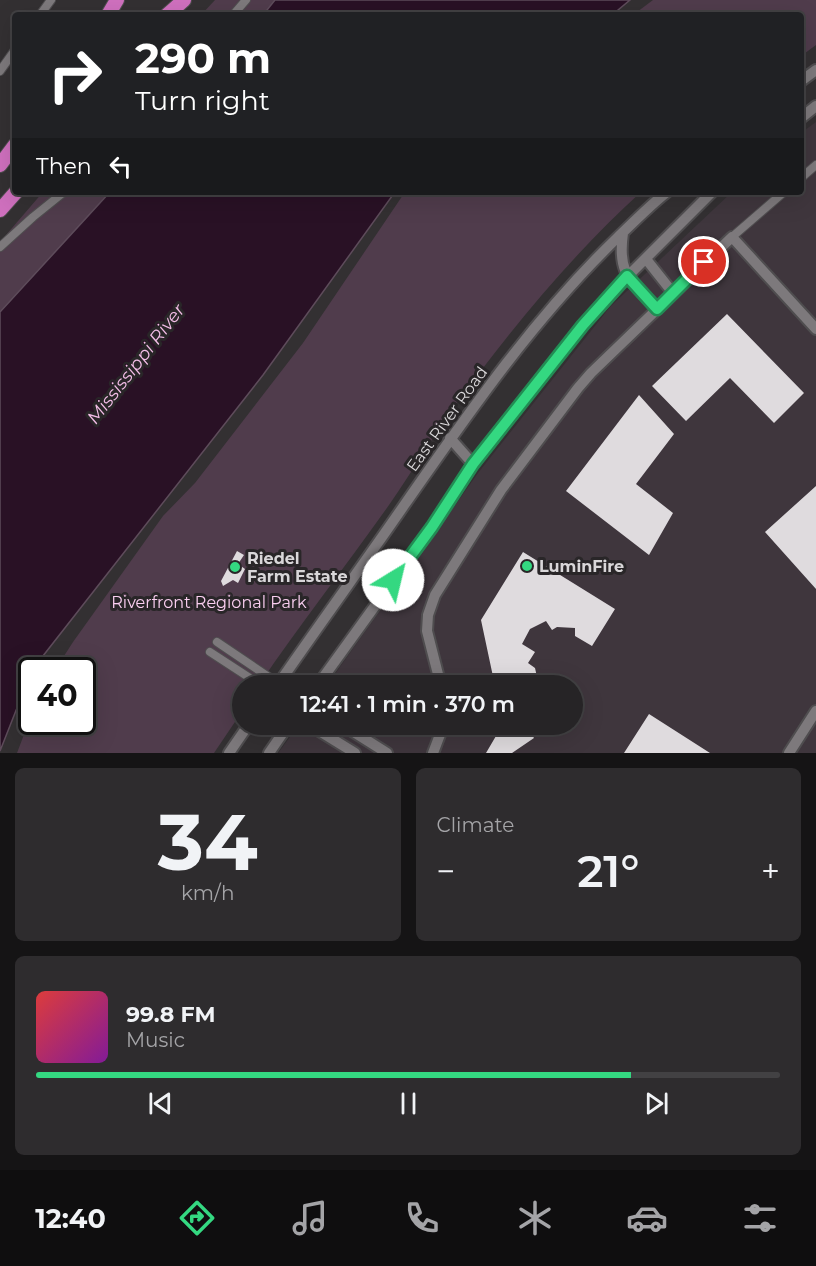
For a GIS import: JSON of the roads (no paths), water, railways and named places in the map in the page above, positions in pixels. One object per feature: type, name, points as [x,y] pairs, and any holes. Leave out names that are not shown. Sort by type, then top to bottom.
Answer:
[{"type":"highway","points":[[169,12],[184,0]]},
{"type":"highway","points":[[0,165],[12,149]]},
{"type":"highway","points":[[0,210],[13,195]]},
{"type":"street","points":[[236,12],[246,0]]},
{"type":"street","points":[[0,71],[12,54]]},
{"type":"street","points":[[804,116],[816,106]]},
{"type":"street","points":[[804,175],[816,165]]},
{"type":"street","points":[[0,248],[60,195]]},
{"type":"street","name":"East River Road","points":[[286,675],[450,438],[507,362],[552,307],[596,259],[663,195]]},
{"type":"street","points":[[325,675],[432,527],[473,464],[583,325],[627,276],[709,195]]},
{"type":"street","points":[[438,675],[427,631],[428,615],[435,595],[501,490],[578,388],[672,293],[781,195]]},
{"type":"street","points":[[623,233],[620,251],[622,266],[627,276],[657,309]]},
{"type":"street","points":[[732,237],[816,329]]},
{"type":"street","points":[[646,259],[672,293]]},
{"type":"street","points":[[450,438],[473,464]]},
{"type":"street","points":[[217,642],[265,675]]},
{"type":"street","points":[[210,651],[246,675]]},
{"type":"street","points":[[789,753],[816,711]]},
{"type":"street","points":[[229,753],[241,735]]},
{"type":"street","points":[[269,753],[281,735]]},
{"type":"street","points":[[326,735],[355,753]]},
{"type":"street","points":[[358,735],[387,753]]},
{"type":"street","points":[[433,753],[440,735]]},
{"type":"water","points":[[275,0],[630,0],[616,12],[265,12]]},
{"type":"water","name":"Mississippi River","points":[[107,195],[393,195],[263,375],[42,657],[18,657],[18,705],[0,751],[0,312]]},
{"type":"place","name":"LuminFire","points":[[527,566]]},
{"type":"place","name":"Riedel Farm Estate","points":[[235,567]]},
{"type":"park label","name":"Riverfront Regional Park","points":[[209,602]]}]
